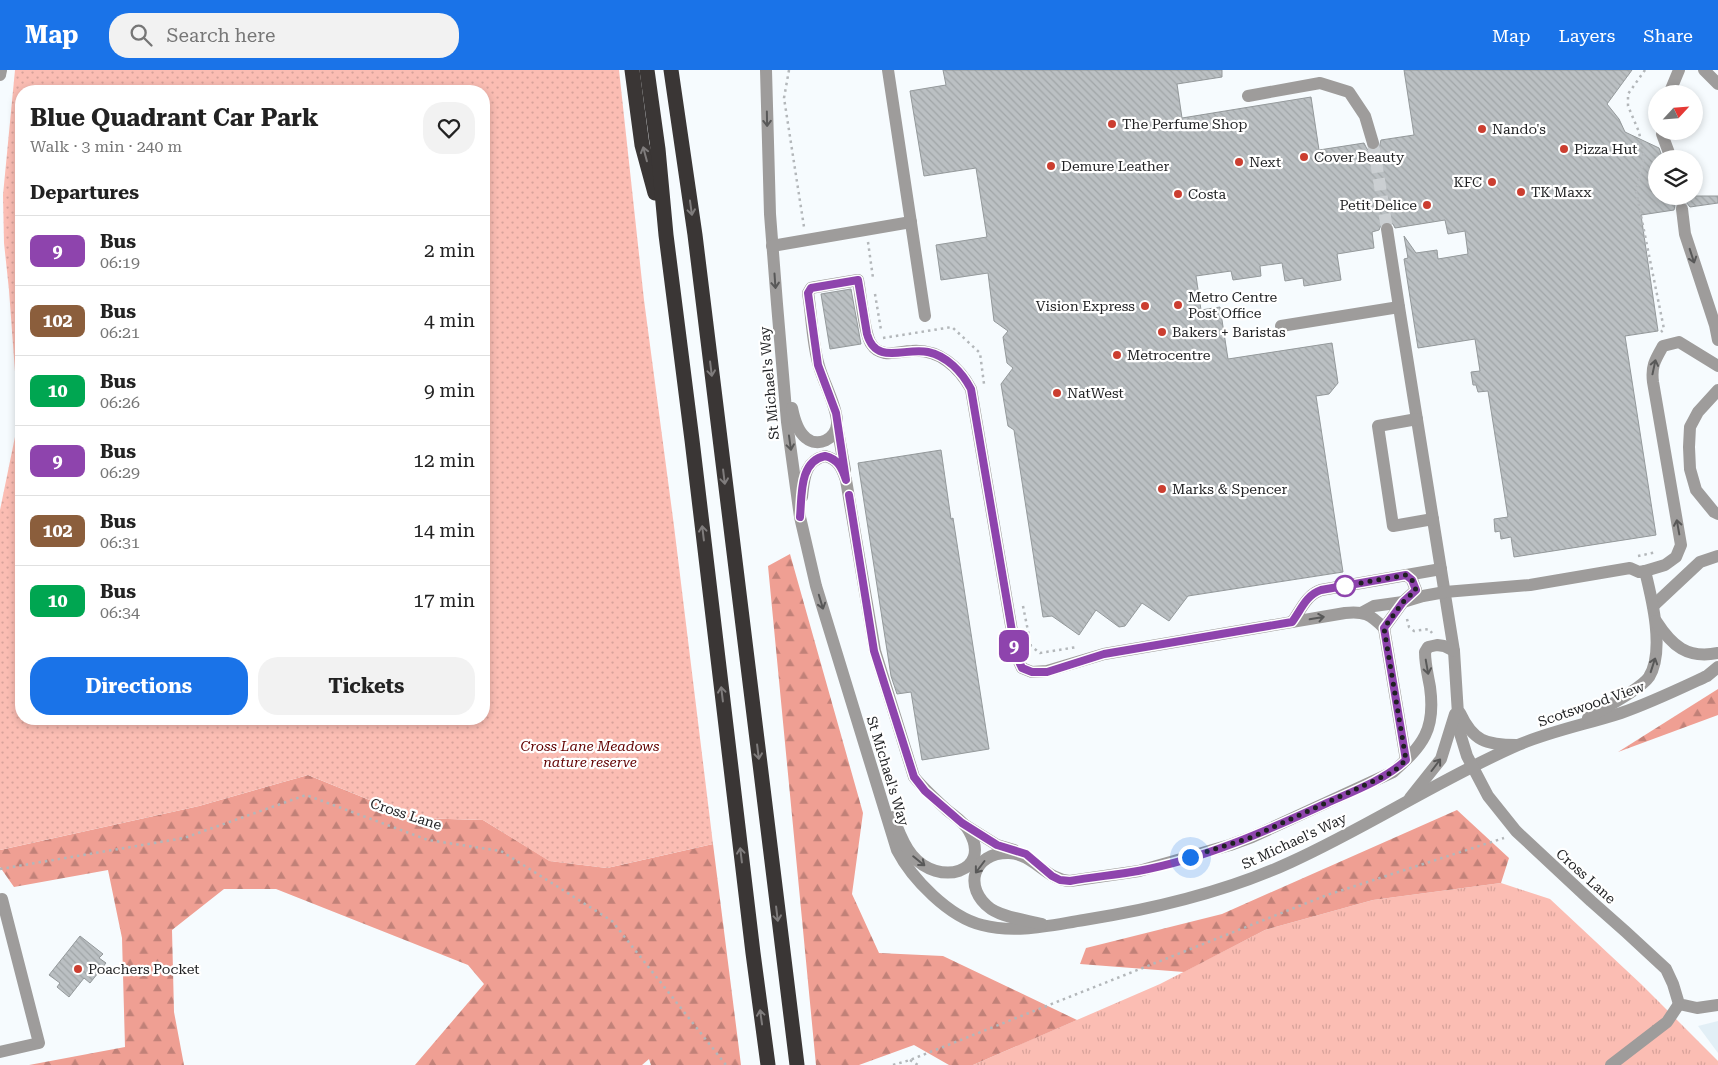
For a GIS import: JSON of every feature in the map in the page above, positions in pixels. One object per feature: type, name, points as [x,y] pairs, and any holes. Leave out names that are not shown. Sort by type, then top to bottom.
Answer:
[{"type":"highway","points":[[632,70],[642,145],[666,235]]},
{"type":"highway","points":[[647,70],[768,1065]]},
{"type":"highway","points":[[671,70],[684,160],[797,1065]]},
{"type":"highway","points":[[678,70],[684,160]]},
{"type":"street","name":"St Michael's Way","points":[[766,70],[772,246],[787,422],[800,517],[816,586],[892,835],[904,864],[926,889],[951,911],[981,925],[1022,930],[1111,916],[1201,895],[1291,862],[1472,768]]},
{"type":"street","points":[[888,70],[925,316]]},
{"type":"street","points":[[1673,85],[1679,70]]},
{"type":"street","points":[[1704,70],[1718,84]]},
{"type":"street","points":[[1248,96],[1320,83],[1350,92],[1365,116],[1373,143]]},
{"type":"street","points":[[1682,209],[1685,234],[1715,325],[1718,340]]},
{"type":"street","points":[[772,246],[911,222]]},
{"type":"street","points":[[1387,229],[1454,651],[1457,706],[1442,759],[1406,803]]},
{"type":"street","points":[[878,788],[912,855],[932,870],[942,873],[958,872],[966,868],[974,853],[974,844],[968,830],[962,823],[925,791],[914,777],[874,651],[836,413],[818,365],[808,293],[811,288],[858,280],[867,334],[869,341],[876,349],[890,354],[918,350],[936,354],[953,365],[971,389],[1016,655],[1019,664],[1027,671],[1038,673],[1047,672],[1104,654],[1345,613],[1363,612],[1374,606],[1403,602],[1444,592],[1530,585],[1630,568],[1639,572],[1665,565],[1676,557],[1681,545],[1651,370],[1663,346],[1679,342],[1718,366]]},
{"type":"street","points":[[1282,326],[1399,307]]},
{"type":"street","points":[[782,363],[795,422],[806,438],[813,442],[820,442],[832,436],[837,426]]},
{"type":"street","points":[[1718,390],[1698,412],[1690,427],[1689,447],[1690,468],[1696,490],[1714,512],[1718,514]]},
{"type":"street","points":[[1417,419],[1378,426],[1393,526],[1433,519]]},
{"type":"street","points":[[800,517],[806,470],[812,462],[825,456],[836,460],[846,480]]},
{"type":"street","points":[[1653,606],[1700,562],[1718,556]]},
{"type":"street","points":[[1292,622],[1313,592],[1441,569]]},
{"type":"street","points":[[1576,726],[1634,690],[1648,678],[1655,661],[1656,621],[1645,571]]},
{"type":"street","points":[[1384,628],[1403,602],[1416,590],[1412,580],[1406,575]]},
{"type":"street","points":[[1363,612],[1373,617],[1384,628],[1406,760]]},
{"type":"street","points":[[1656,621],[1674,644],[1685,652],[1701,655],[1718,653]]},
{"type":"street","points":[[962,823],[997,845],[1026,854],[1052,876],[1060,880],[1070,881],[1139,871],[1252,837],[1393,772],[1416,751],[1425,738],[1430,725],[1432,701],[1424,652],[1428,647],[1437,645],[1454,651]]},
{"type":"street","name":"Scotswood View","points":[[1472,768],[1518,745],[1623,712],[1707,676],[1718,668]]},
{"type":"street","points":[[1457,706],[1466,727],[1474,736],[1486,742],[1518,745]]},
{"type":"street","name":"Cross Lane","points":[[1457,706],[1461,737],[1472,768],[1488,796],[1516,831],[1590,902],[1626,932],[1666,970],[1673,984],[1679,1004]]},
{"type":"street","points":[[1035,862],[1010,853],[991,856],[979,865],[973,879],[979,895],[992,910],[1049,926]]},
{"type":"street","points":[[0,1052],[39,1043],[2,899]]},
{"type":"street","points":[[1611,1065],[1667,1022],[1679,1004],[1697,1008],[1718,1005]]},
{"type":"path","points":[[789,70],[784,98],[804,229]]},
{"type":"path","points":[[1645,70],[1628,94],[1628,106],[1639,132],[1644,158],[1636,191],[1664,329],[1660,334]]},
{"type":"path","points":[[868,230],[868,248],[874,284]]},
{"type":"path","points":[[875,293],[883,338],[952,327],[980,353],[986,391]]},
{"type":"path","points":[[1634,557],[1665,550],[1669,545],[1681,545]]},
{"type":"path","points":[[1021,599],[1031,646],[1040,653],[1078,646]]},
{"type":"path","name":"Cross Lane","points":[[0,869],[184,838],[306,795],[428,840],[501,851],[612,921],[726,1065]]},
{"type":"path","points":[[893,1065],[910,1060],[1328,895],[1505,838],[1516,831]]},
{"type":"path","points":[[910,1060],[918,1065]]},
{"type":"shaded area","points":[[1718,1021],[1718,1053],[1698,1026]]},
{"type":"green space","name":"Cross Lane Meadows nature reserve","points":[[15,70],[619,70],[644,300],[713,844],[607,868],[549,861],[483,820],[414,818],[308,775],[199,806],[0,850],[0,510],[15,437],[15,725],[490,725],[490,85],[15,85],[15,372],[4,243],[3,195]]},
{"type":"green space","points":[[790,554],[863,813],[852,894],[879,953],[943,956],[1077,1020],[973,1065],[949,1065],[914,1045],[859,1065],[816,1065],[768,566]]},
{"type":"green space","points":[[1718,689],[1718,715],[1618,752]]},
{"type":"green space","points":[[308,775],[414,818],[483,820],[550,861],[607,868],[713,844],[741,1065],[651,1065],[649,1059],[642,1065],[415,1065],[484,984],[468,965],[276,889],[224,889],[172,930],[174,1012],[184,1065],[29,1065],[125,1047],[122,938],[108,870],[14,887],[0,867],[0,850],[199,806]]},
{"type":"green space","points":[[1457,810],[1509,858],[1501,883],[1373,900],[1265,930],[1184,972],[1080,964],[1086,948],[1222,914]]},
{"type":"green space","points":[[1501,883],[1550,899],[1641,984],[1718,1061],[1718,1065],[973,1065],[1160,984],[1265,930],[1373,900]]},
{"type":"building","name":"Metrocentre","points":[[943,70],[1222,70],[1222,77],[1177,84],[1182,118],[1311,97],[1319,150],[1364,143],[1367,149],[1372,151],[1379,148],[1381,140],[1414,135],[1404,70],[1632,70],[1607,104],[1619,119],[1625,132],[1659,148],[1660,150],[1648,150],[1648,205],[1675,205],[1674,210],[1641,215],[1658,331],[1625,336],[1656,535],[1514,557],[1511,537],[1501,539],[1500,531],[1495,532],[1494,519],[1508,517],[1488,391],[1478,392],[1476,385],[1473,385],[1471,372],[1480,371],[1475,339],[1418,348],[1404,259],[1408,258],[1404,236],[1416,253],[1437,250],[1438,259],[1468,254],[1465,231],[1448,234],[1445,220],[1395,228],[1393,224],[1386,221],[1382,223],[1379,230],[1372,232],[1374,248],[1337,254],[1341,280],[1304,286],[1303,278],[1285,281],[1282,263],[1260,266],[1261,276],[1233,280],[1231,271],[1196,276],[1201,310],[1220,307],[1228,359],[1332,343],[1338,383],[1329,394],[1316,396],[1343,572],[1188,596],[1169,621],[1142,603],[1125,626],[1119,627],[1096,610],[1079,635],[1052,616],[1043,617],[1014,430],[1008,426],[1001,384],[1013,368],[1007,363],[1003,337],[1008,331],[994,321],[988,273],[941,280],[936,245],[987,237],[976,168],[924,176],[910,91],[946,85]]},
{"type":"building","name":"Metrocentre","points":[[1703,196],[1718,196],[1718,203],[1690,207],[1688,205],[1703,205]]},
{"type":"building","points":[[851,289],[861,344],[830,349],[821,294]]},
{"type":"building","points":[[941,450],[989,749],[922,760],[911,692],[897,694],[891,676],[858,463]]},
{"type":"building","name":"Poachers Pocket","points":[[80,936],[103,954],[99,958],[106,963],[90,983],[84,978],[69,997],[57,987],[60,983],[49,975]]},
{"type":"tunnel","points":[[1373,143],[1387,229]]},
{"type":"tunnel","points":[[1681,205],[1682,209]]},
{"type":"bus line","name":"9","points":[[800,517],[804,478],[806,470],[812,462],[825,456],[836,460],[846,480],[836,413],[818,365],[808,293],[811,288],[858,280],[867,334],[869,341],[876,349],[890,354],[918,350],[936,354],[953,365],[971,389],[1016,655],[1022,668],[1038,673],[1047,672],[1104,654],[1292,622],[1313,592],[1406,575],[1415,583],[1416,590],[1403,602],[1384,628],[1406,760],[1393,772],[1358,789],[1230,845],[1139,871],[1070,881],[1060,880],[1052,876],[1026,854],[997,845],[962,823],[925,791],[914,777],[874,651],[849,495]]},
{"type":"place","name":"The Perfume Shop","points":[[1112,124]]},
{"type":"place","name":"Nando's","points":[[1482,129]]},
{"type":"place","name":"Pizza Hut","points":[[1564,149]]},
{"type":"place","name":"Cover Beauty","points":[[1304,157]]},
{"type":"place","name":"Next","points":[[1239,162]]},
{"type":"place","name":"Demure Leather","points":[[1051,166]]},
{"type":"place","name":"KFC","points":[[1492,182]]},
{"type":"place","name":"TK Maxx","points":[[1521,192]]},
{"type":"place","name":"Costa","points":[[1178,194]]},
{"type":"place","name":"Petit Delice","points":[[1427,205]]},
{"type":"place","name":"Metro Centre Post Office","points":[[1178,305]]},
{"type":"place","name":"Vision Express","points":[[1145,306]]},
{"type":"place","name":"Bakers + Baristas","points":[[1162,332]]},
{"type":"place","name":"Metrocentre","points":[[1117,355]]},
{"type":"place","name":"NatWest","points":[[1057,393]]},
{"type":"place","name":"Marks & Spencer","points":[[1162,489]]},
{"type":"place","name":"Poachers Pocket","points":[[78,969]]},
{"type":"route","points":[[1190,857],[1252,837],[1393,772],[1406,760],[1384,628],[1403,602],[1416,590],[1415,583],[1406,575],[1338,587],[1345,586]]}]
